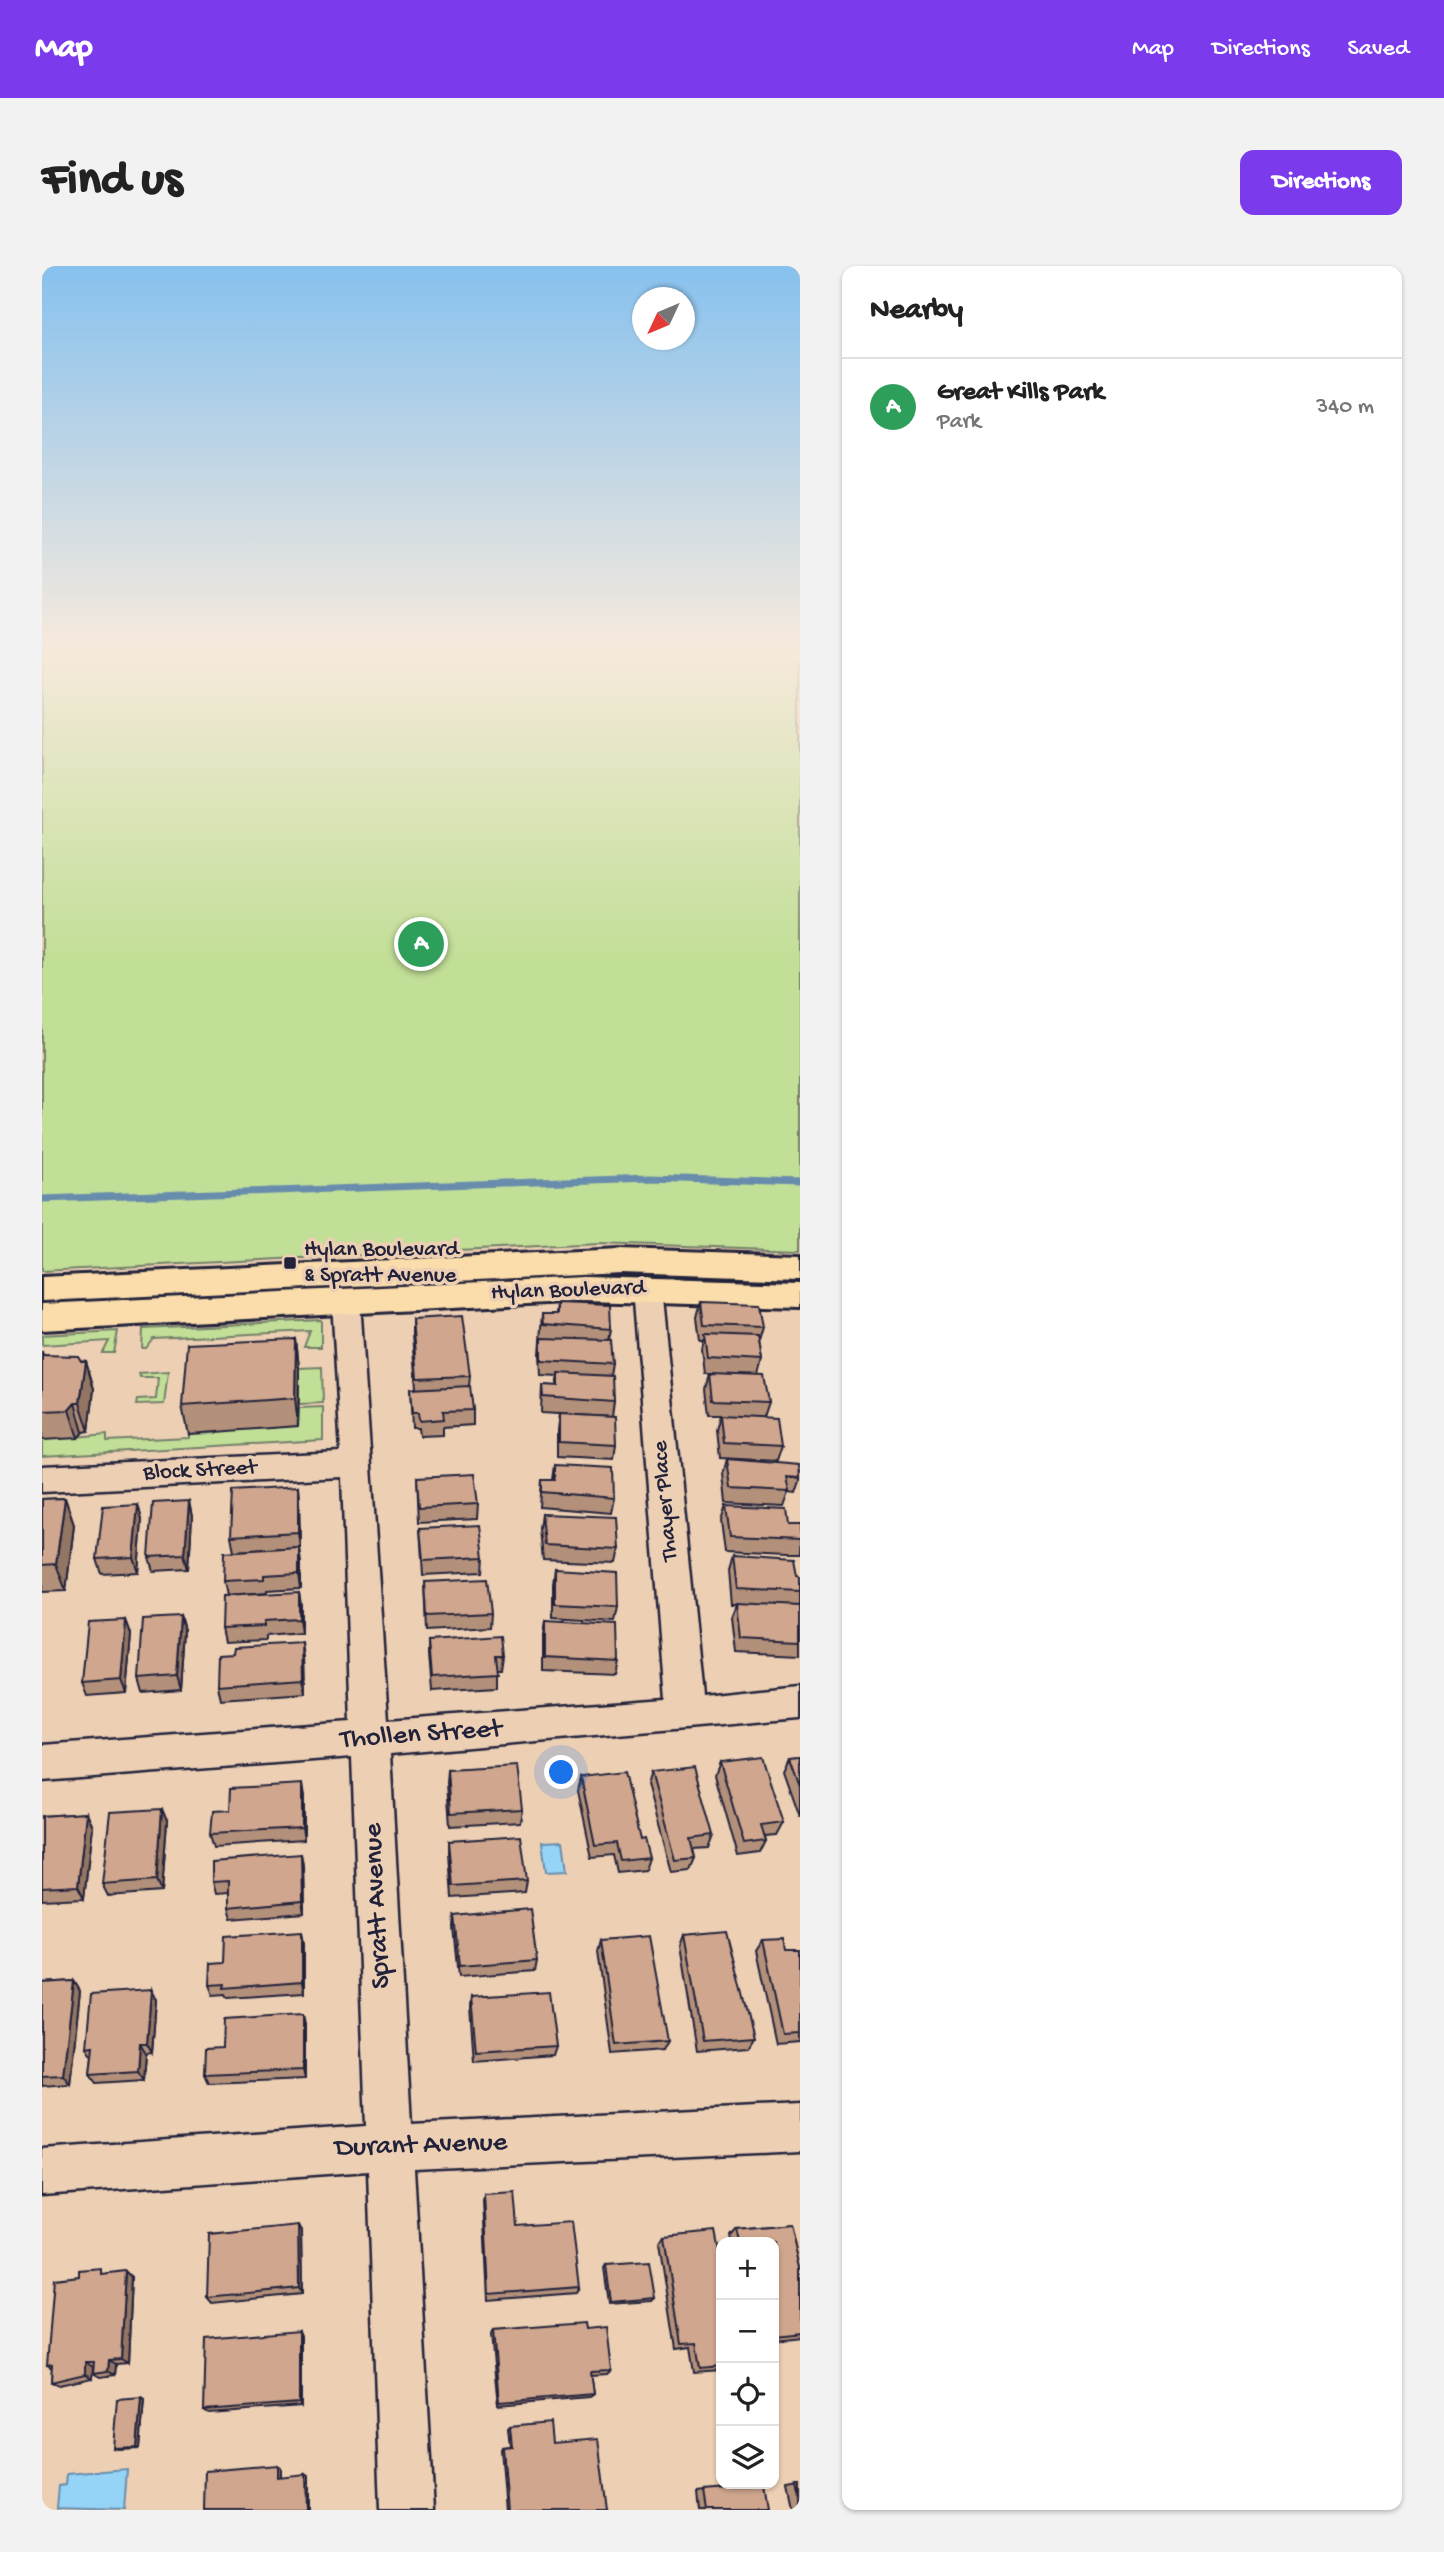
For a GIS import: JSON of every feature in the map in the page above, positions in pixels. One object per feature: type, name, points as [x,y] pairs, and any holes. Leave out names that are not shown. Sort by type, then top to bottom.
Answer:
[{"type":"main road","name":"Hylan Boulevard","points":[[42,1289],[609,1261],[800,1268]]},
{"type":"main road","name":"Hylan Boulevard","points":[[42,1317],[647,1288],[800,1295]]},
{"type":"street","name":"Thayer Place","points":[[647,1288],[686,1714]]},
{"type":"street","name":"Spratt Avenue","points":[[346,1301],[357,1464],[407,2510]]},
{"type":"street","name":"Block Street","points":[[42,1479],[357,1464]]},
{"type":"street","name":"Thollen Street","points":[[42,1763],[686,1714],[800,1702]]},
{"type":"street","name":"Durant Avenue","points":[[42,2172],[313,2151],[800,2128]]},
{"type":"green space","points":[[42,750],[800,750],[800,1250],[599,1243],[42,1271]]},
{"type":"green space","points":[[321,1320],[321,1347],[304,1347],[310,1331],[154,1339],[146,1349],[142,1349],[143,1329]]},
{"type":"green space","points":[[118,1331],[114,1353],[103,1353],[109,1341],[42,1345],[42,1335]]},
{"type":"green space","points":[[322,1367],[323,1403],[299,1404],[299,1368]]},
{"type":"green space","points":[[168,1372],[164,1404],[137,1405],[138,1400],[156,1399],[158,1378],[140,1378],[139,1374]]},
{"type":"green space","points":[[323,1407],[323,1440],[42,1456],[42,1440],[107,1434],[107,1441],[188,1437],[188,1434],[216,1433],[217,1430],[298,1426],[299,1408]]},
{"type":"water","points":[[563,1841],[567,1871],[546,1872],[542,1842]]},
{"type":"water","points":[[127,2469],[124,2510],[57,2508],[59,2486],[66,2485],[67,2474]]},
{"type":"building","points":[[701,1302],[759,1304],[763,1327],[704,1325]]},
{"type":"building","points":[[557,1303],[610,1305],[611,1329],[543,1324],[542,1314],[557,1314]]},
{"type":"building","points":[[462,1316],[470,1376],[417,1378],[412,1319]]},
{"type":"building","points":[[705,1334],[758,1336],[762,1361],[708,1358]]},
{"type":"building","points":[[541,1338],[611,1340],[613,1364],[541,1360]]},
{"type":"building","points":[[296,1339],[295,1398],[182,1406],[187,1344]]},
{"type":"building","points":[[42,1355],[78,1356],[81,1361],[86,1361],[80,1403],[75,1403],[69,1410],[42,1411]]},
{"type":"building","points":[[558,1373],[613,1376],[614,1402],[543,1397],[542,1385],[558,1386]]},
{"type":"building","points":[[710,1374],[764,1376],[769,1402],[713,1400]]},
{"type":"building","points":[[470,1386],[473,1410],[443,1411],[444,1419],[419,1421],[418,1413],[412,1413],[410,1389]]},
{"type":"building","points":[[559,1414],[615,1417],[616,1445],[559,1442]]},
{"type":"building","points":[[721,1415],[777,1418],[781,1446],[724,1443]]},
{"type":"building","points":[[727,1459],[799,1465],[800,1478],[787,1477],[790,1491],[731,1488]]},
{"type":"building","points":[[555,1465],[613,1468],[614,1498],[542,1492],[542,1480],[555,1480]]},
{"type":"building","points":[[474,1474],[478,1504],[419,1507],[417,1477]]},
{"type":"building","points":[[298,1487],[298,1532],[231,1536],[233,1491]]},
{"type":"building","points":[[65,1498],[56,1564],[42,1565],[42,1499]]},
{"type":"building","points":[[189,1501],[185,1555],[149,1557],[153,1503]]},
{"type":"building","points":[[138,1504],[133,1557],[97,1559],[103,1506]]},
{"type":"building","points":[[726,1506],[786,1509],[788,1525],[800,1525],[800,1540],[730,1537]]},
{"type":"building","points":[[542,1514],[616,1517],[618,1549],[545,1545]]},
{"type":"building","points":[[480,1525],[484,1557],[423,1560],[420,1528]]},
{"type":"building","points":[[299,1547],[299,1573],[264,1575],[264,1579],[223,1581],[224,1552]]},
{"type":"building","points":[[732,1556],[794,1560],[797,1576],[800,1577],[800,1592],[736,1589]]},
{"type":"building","points":[[555,1569],[617,1573],[618,1607],[555,1604]]},
{"type":"building","points":[[487,1579],[491,1613],[427,1616],[425,1582]]},
{"type":"building","points":[[299,1592],[299,1619],[264,1621],[264,1626],[221,1628],[222,1596]]},
{"type":"building","points":[[737,1603],[800,1606],[800,1641],[741,1638]]},
{"type":"building","points":[[181,1617],[177,1676],[139,1679],[143,1619]]},
{"type":"building","points":[[126,1620],[121,1680],[82,1683],[88,1622]]},
{"type":"building","points":[[545,1621],[617,1625],[618,1661],[545,1657]]},
{"type":"building","points":[[501,1636],[503,1655],[496,1655],[498,1673],[432,1677],[429,1641]]},
{"type":"building","points":[[302,1643],[303,1679],[217,1685],[218,1654],[233,1653],[234,1647]]},
{"type":"building","points":[[800,1756],[800,1785],[790,1757]]},
{"type":"building","points":[[763,1757],[784,1822],[761,1825],[766,1841],[744,1844],[720,1762]]},
{"type":"building","points":[[517,1766],[522,1809],[451,1813],[448,1770]]},
{"type":"building","points":[[695,1767],[714,1835],[691,1838],[696,1858],[675,1860],[651,1772]]},
{"type":"building","points":[[624,1772],[640,1840],[644,1839],[649,1858],[621,1861],[617,1843],[595,1845],[581,1777]]},
{"type":"building","points":[[302,1784],[302,1828],[210,1833],[212,1811],[230,1810],[231,1788]]},
{"type":"building","points":[[162,1809],[157,1880],[102,1884],[110,1812]]},
{"type":"building","points":[[86,1813],[78,1886],[42,1888],[42,1816]]},
{"type":"building","points":[[521,1836],[527,1881],[453,1886],[449,1841]]},
{"type":"building","points":[[301,1854],[302,1901],[228,1908],[228,1881],[211,1882],[211,1861]]},
{"type":"building","points":[[530,1909],[537,1960],[460,1966],[455,1916]]},
{"type":"building","points":[[302,1931],[302,1982],[224,1988],[225,1984],[209,1985],[210,1963],[225,1962],[226,1936]]},
{"type":"building","points":[[727,1931],[754,2037],[703,2041],[684,1935]]},
{"type":"building","points":[[649,1936],[668,2041],[616,2045],[601,1940]]},
{"type":"building","points":[[784,1939],[786,1950],[800,1950],[800,2033],[783,2034],[763,1940]]},
{"type":"building","points":[[74,1981],[63,2075],[42,2076],[42,1983]]},
{"type":"building","points":[[151,1990],[147,2043],[140,2043],[138,2071],[90,2074],[93,2046],[86,2047],[91,1994]]},
{"type":"building","points":[[549,1992],[556,2046],[476,2051],[471,1997]]},
{"type":"building","points":[[303,2014],[303,2070],[205,2074],[206,2048],[223,2047],[224,2019]]},
{"type":"building","points":[[515,2192],[518,2226],[571,2222],[579,2287],[489,2294],[484,2194]]},
{"type":"building","points":[[790,2224],[800,2268],[800,2332],[779,2334],[779,2237],[739,2237],[737,2229]]},
{"type":"building","points":[[298,2225],[299,2288],[207,2297],[209,2234]]},
{"type":"building","points":[[716,2231],[716,2366],[700,2368],[696,2343],[681,2344],[664,2236]]},
{"type":"building","points":[[649,2262],[655,2298],[611,2302],[606,2265]]},
{"type":"building","points":[[101,2268],[101,2274],[126,2271],[121,2359],[109,2360],[108,2371],[93,2373],[94,2362],[85,2362],[85,2374],[51,2382],[52,2364],[47,2365],[54,2279],[79,2276],[79,2270]]},
{"type":"building","points":[[584,2323],[585,2329],[606,2327],[611,2370],[590,2371],[593,2394],[499,2402],[493,2330]]},
{"type":"building","points":[[299,2331],[299,2403],[204,2410],[206,2339]]},
{"type":"building","points":[[141,2397],[137,2447],[113,2448],[117,2399]]},
{"type":"building","points":[[550,2422],[552,2443],[598,2439],[607,2510],[507,2510],[502,2447],[512,2446],[510,2426]]},
{"type":"building","points":[[277,2465],[277,2477],[305,2474],[306,2510],[204,2510],[205,2471]]},
{"type":"building","points":[[764,2489],[768,2510],[707,2510],[704,2491]]},
{"type":"waterway","points":[[42,1199],[650,1178],[800,1183]]},
{"type":"place","name":"Great Kills Park","points":[[421,944]]},
{"type":"place","name":"Hylan Boulevard & Spratt Avenue","points":[[290,1263]]}]
